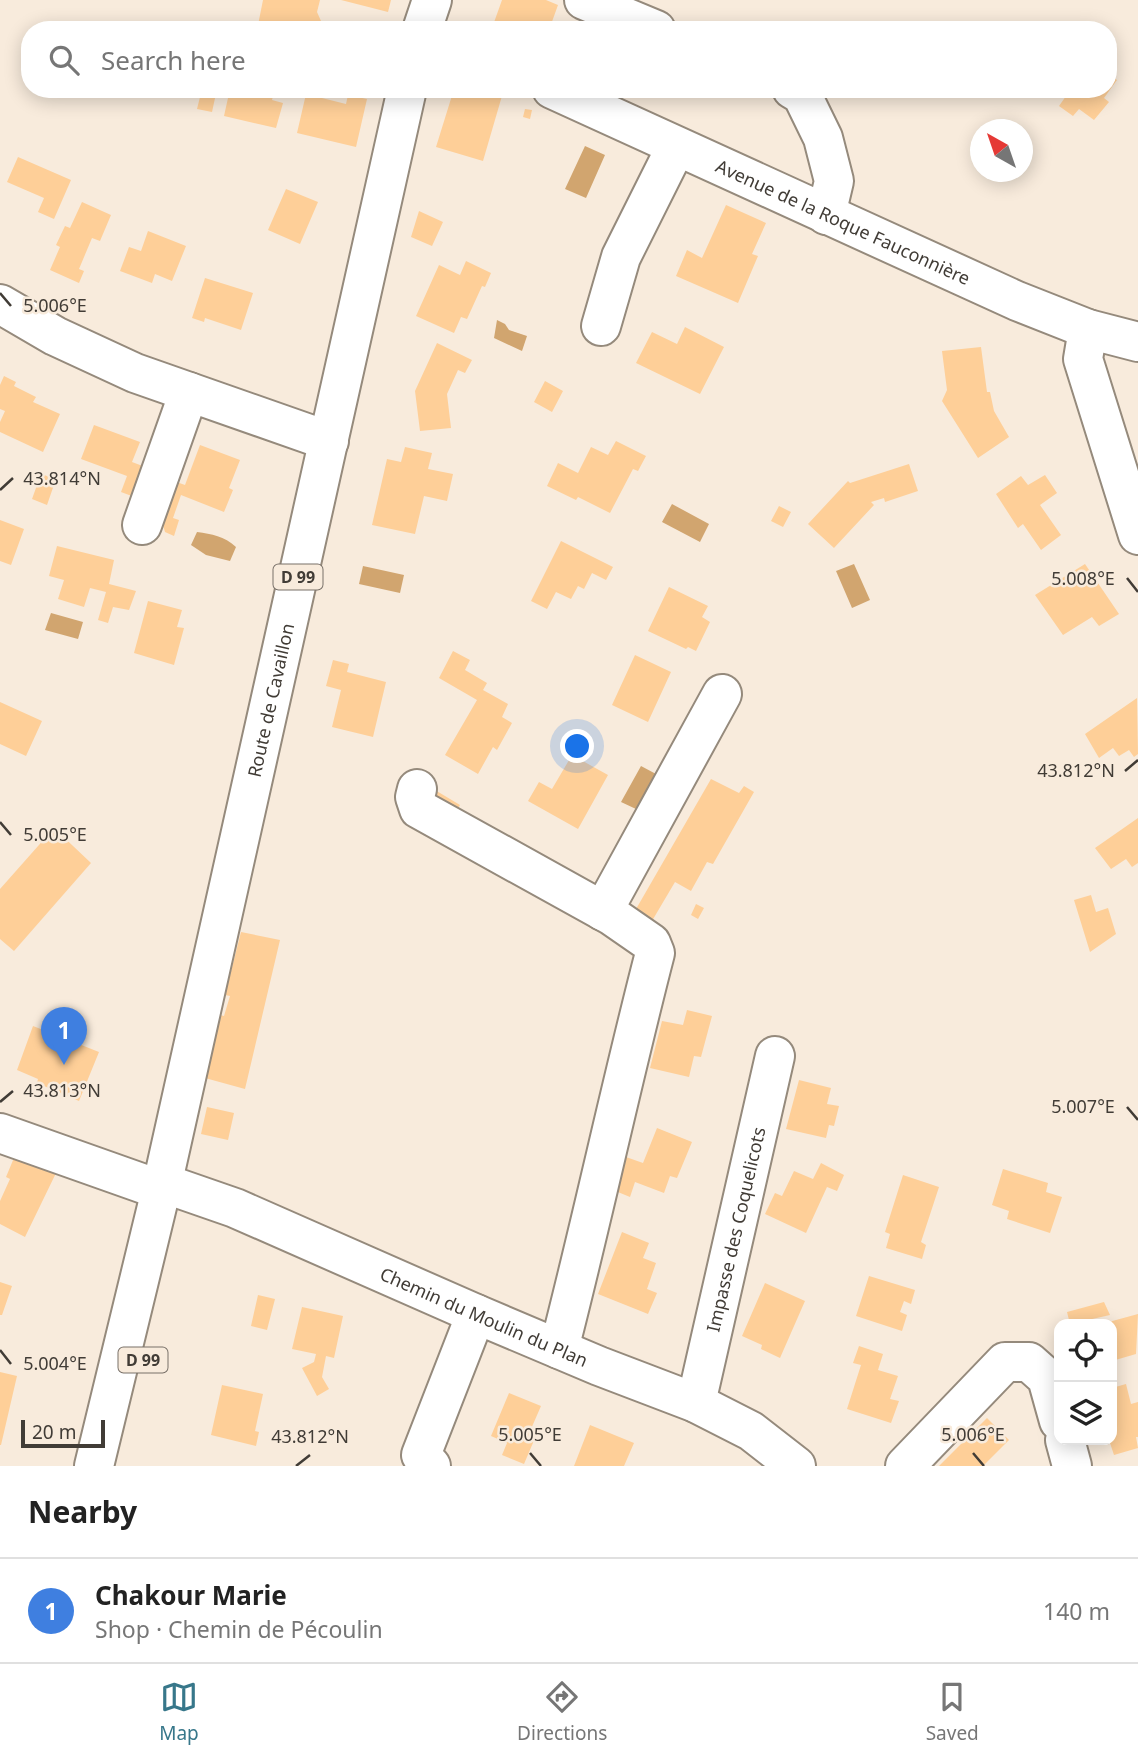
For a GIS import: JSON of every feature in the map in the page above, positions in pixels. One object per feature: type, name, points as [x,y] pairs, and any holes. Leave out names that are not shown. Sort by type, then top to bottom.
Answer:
[{"type":"street","points":[[425,21],[432,0]]},
{"type":"street","points":[[584,0],[634,21]]},
{"type":"street","name":"Route de Cavaillon","points":[[94,1466],[162,1186],[405,98]]},
{"type":"street","name":"Avenue de la Roque Fauconnière","points":[[572,98],[1017,301],[1088,329],[1138,342]]},
{"type":"street","points":[[803,98],[823,138],[834,180],[826,215]]},
{"type":"street","points":[[601,326],[621,257],[676,146]]},
{"type":"street","points":[[0,304],[66,341],[135,373],[329,441]]},
{"type":"street","points":[[1088,329],[1083,359],[1138,535]]},
{"type":"street","points":[[142,525],[189,392]]},
{"type":"street","points":[[603,911],[722,694]]},
{"type":"street","points":[[416,789],[415,797],[419,809],[603,911],[650,943],[655,953],[633,1037],[589,1235],[559,1349]]},
{"type":"street","name":"Impasse des Coquelicots","points":[[696,1402],[775,1056]]},
{"type":"street","name":"Chemin du Moulin du Plan","points":[[0,1133],[235,1208],[559,1349],[696,1402],[751,1431],[796,1466]]},
{"type":"street","name":"Route de Cavaillon","points":[[118,1466],[165,1264],[162,1186]]},
{"type":"street","points":[[417,1462],[476,1314]]},
{"type":"street","points":[[905,1466],[1005,1362],[1029,1362],[1047,1378],[1054,1403]]},
{"type":"street","points":[[1066,1445],[1072,1466]]},
{"type":"shaded area","points":[[585,146],[605,155],[586,198],[565,189]]},
{"type":"shaded area","points":[[497,320],[509,330],[527,336],[522,351],[494,338]]},
{"type":"shaded area","points":[[672,504],[709,524],[700,542],[662,522]]},
{"type":"shaded area","points":[[197,532],[218,536],[236,547],[230,561],[206,555],[191,545]]},
{"type":"shaded area","points":[[854,564],[870,600],[852,608],[836,571]]},
{"type":"shaded area","points":[[363,566],[404,575],[400,593],[359,584]]},
{"type":"shaded area","points":[[51,613],[83,622],[78,639],[45,630]]},
{"type":"shaded area","points":[[641,766],[656,774],[636,809],[621,802]]},
{"type":"building","points":[[263,0],[320,0],[317,12],[321,21],[259,21]]},
{"type":"building","points":[[341,0],[391,0],[388,12]]},
{"type":"building","points":[[502,0],[546,0],[558,5],[552,21],[494,21]]},
{"type":"building","points":[[200,98],[215,98],[212,112],[197,109]]},
{"type":"building","points":[[228,98],[273,98],[283,103],[276,128],[224,116]]},
{"type":"building","points":[[305,98],[322,98],[346,104],[347,98],[367,99],[356,147],[297,133]]},
{"type":"building","points":[[451,98],[501,98],[483,161],[436,147]]},
{"type":"building","points":[[1065,98],[1104,98],[1109,102],[1094,120],[1079,109],[1073,116],[1059,106]]},
{"type":"building","points":[[525,109],[532,110],[530,119],[523,117]]},
{"type":"building","points":[[18,157],[71,180],[54,219],[38,212],[44,198],[7,182]]},
{"type":"building","points":[[286,189],[318,202],[300,244],[268,230]]},
{"type":"building","points":[[82,202],[111,215],[100,241],[92,238],[79,269],[84,271],[79,283],[50,270],[60,247],[56,245],[65,226],[70,228]]},
{"type":"building","points":[[726,205],[766,223],[752,254],[758,256],[738,303],[676,276],[687,250],[702,258]]},
{"type":"building","points":[[419,211],[443,222],[432,246],[411,237]]},
{"type":"building","points":[[148,231],[186,246],[172,281],[155,274],[152,283],[120,271],[129,247],[141,251]]},
{"type":"building","points":[[466,261],[491,273],[467,319],[461,317],[454,333],[416,316],[439,265],[460,275]]},
{"type":"building","points":[[205,278],[253,293],[241,330],[205,318],[204,322],[192,318]]},
{"type":"building","points":[[685,327],[724,347],[700,394],[636,363],[652,332],[677,344]]},
{"type":"building","points":[[437,343],[472,360],[465,373],[458,370],[447,394],[451,428],[420,431],[415,391]]},
{"type":"building","points":[[981,347],[987,392],[990,392],[994,411],[1009,437],[978,458],[942,401],[947,390],[942,351]]},
{"type":"building","points":[[4,376],[16,382],[14,386],[36,397],[33,402],[60,414],[43,452],[0,432],[0,422],[5,411],[0,409],[0,385]]},
{"type":"building","points":[[545,381],[563,391],[552,412],[534,402]]},
{"type":"building","points":[[94,425],[140,442],[132,462],[148,468],[137,498],[121,492],[127,476],[81,459]]},
{"type":"building","points":[[616,441],[646,456],[638,471],[633,469],[610,513],[578,497],[576,500],[547,486],[558,463],[578,473],[591,447],[608,455]]},
{"type":"building","points":[[200,445],[240,460],[229,488],[233,490],[224,512],[181,495],[173,518],[179,520],[174,536],[165,532],[159,512],[171,480],[185,485]]},
{"type":"building","points":[[405,447],[432,453],[428,469],[453,474],[447,501],[424,496],[415,534],[372,525],[387,459],[401,462]]},
{"type":"building","points":[[909,464],[918,491],[885,502],[884,498],[871,502],[874,505],[834,548],[808,524],[848,481],[850,483]]},
{"type":"building","points":[[41,474],[56,479],[47,505],[32,499]]},
{"type":"building","points":[[1045,475],[1057,493],[1040,505],[1061,535],[1041,550],[1023,524],[1018,528],[996,494],[1021,476],[1028,485]]},
{"type":"building","points":[[779,506],[791,512],[783,527],[771,521]]},
{"type":"building","points":[[0,520],[24,529],[11,565],[0,561]]},
{"type":"building","points":[[561,541],[613,567],[606,580],[592,573],[584,589],[578,586],[571,599],[556,592],[547,609],[531,601]]},
{"type":"building","points":[[57,546],[114,560],[109,584],[136,591],[129,610],[113,607],[108,623],[98,620],[106,592],[90,588],[84,607],[58,599],[64,580],[49,576]]},
{"type":"building","points":[[1085,564],[1119,614],[1099,626],[1092,617],[1063,635],[1035,595]]},
{"type":"building","points":[[669,587],[708,606],[702,617],[710,622],[696,651],[648,631]]},
{"type":"building","points":[[148,601],[182,610],[177,627],[184,628],[174,665],[134,653]]},
{"type":"building","points":[[453,651],[470,660],[465,670],[487,683],[483,690],[508,704],[502,717],[512,723],[497,750],[493,747],[478,774],[445,755],[477,700],[439,678]]},
{"type":"building","points":[[635,655],[671,672],[648,722],[612,705]]},
{"type":"building","points":[[333,660],[349,664],[347,672],[386,682],[373,737],[332,727],[341,690],[326,686]]},
{"type":"building","points":[[1137,698],[1138,754],[1134,757],[1129,750],[1119,756],[1113,748],[1099,758],[1085,734]]},
{"type":"building","points":[[0,702],[42,721],[26,756],[0,744]]},
{"type":"building","points":[[572,755],[608,775],[578,829],[528,801],[539,782],[552,789]]},
{"type":"building","points":[[711,779],[739,793],[744,786],[754,792],[713,864],[707,862],[691,891],[675,882],[649,926],[632,916]]},
{"type":"building","points":[[435,790],[460,805],[453,818],[428,803]]},
{"type":"building","points":[[1138,818],[1138,863],[1132,867],[1126,859],[1111,869],[1095,848]]},
{"type":"building","points":[[54,828],[91,863],[14,951],[0,939],[0,889]]},
{"type":"building","points":[[1091,895],[1096,912],[1108,908],[1116,934],[1090,952],[1074,900]]},
{"type":"building","points":[[696,904],[704,908],[698,919],[691,915]]},
{"type":"building","points":[[241,932],[280,940],[245,1089],[205,1078],[220,1015],[224,1016],[230,996],[225,995]]},
{"type":"building","points":[[687,1010],[712,1016],[701,1057],[694,1056],[689,1077],[650,1068],[662,1021],[683,1025]]},
{"type":"building","points":[[33,1026],[99,1052],[79,1101],[37,1083],[38,1079],[17,1070]]},
{"type":"building","points":[[799,1080],[831,1088],[827,1104],[839,1106],[834,1126],[829,1125],[826,1138],[786,1129]]},
{"type":"building","points":[[207,1107],[234,1113],[228,1140],[201,1134]]},
{"type":"building","points":[[657,1128],[692,1142],[677,1178],[670,1176],[664,1193],[635,1182],[630,1197],[613,1190],[626,1157],[643,1163]]},
{"type":"building","points":[[16,1153],[57,1171],[25,1237],[0,1224],[0,1201],[10,1179],[6,1177]]},
{"type":"building","points":[[821,1163],[844,1175],[837,1191],[827,1187],[806,1233],[765,1214],[775,1193],[782,1196],[794,1171],[813,1179]]},
{"type":"building","points":[[1003,1169],[1048,1183],[1046,1192],[1062,1197],[1050,1233],[1007,1219],[1009,1211],[992,1205]]},
{"type":"building","points":[[903,1175],[939,1187],[921,1242],[926,1245],[922,1259],[886,1248],[890,1234],[885,1232]]},
{"type":"building","points":[[622,1232],[649,1243],[643,1258],[656,1263],[647,1289],[657,1293],[648,1314],[598,1294]]},
{"type":"building","points":[[869,1276],[915,1290],[911,1304],[904,1301],[900,1312],[907,1315],[902,1331],[856,1316]]},
{"type":"building","points":[[0,1282],[12,1286],[2,1315],[0,1315]]},
{"type":"building","points":[[765,1283],[805,1301],[780,1358],[761,1349],[762,1345],[742,1336]]},
{"type":"building","points":[[258,1295],[275,1299],[267,1330],[251,1326]]},
{"type":"building","points":[[1104,1302],[1110,1315],[1092,1319],[1069,1319],[1067,1312]]},
{"type":"building","points":[[302,1307],[343,1316],[334,1358],[326,1356],[322,1377],[329,1389],[317,1396],[302,1368],[314,1362],[316,1354],[292,1349]]},
{"type":"building","points":[[1138,1314],[1136,1354],[1117,1360],[1117,1320]]},
{"type":"building","points":[[859,1346],[883,1354],[878,1370],[898,1376],[890,1399],[899,1401],[891,1423],[847,1409],[861,1365],[853,1363]]},
{"type":"building","points":[[0,1372],[17,1376],[1,1445],[0,1445]]},
{"type":"building","points":[[1126,1384],[1131,1404],[1138,1402],[1138,1448],[1114,1455],[1111,1445],[1117,1445],[1117,1387]]},
{"type":"building","points":[[222,1385],[263,1394],[255,1431],[259,1432],[256,1446],[211,1435]]},
{"type":"building","points":[[509,1393],[541,1406],[531,1429],[538,1431],[524,1464],[502,1455],[507,1443],[491,1436]]},
{"type":"building","points":[[987,1418],[1009,1440],[983,1466],[939,1466]]},
{"type":"building","points":[[590,1425],[634,1443],[624,1466],[574,1466]]},
{"type":"place","name":"Chakour Marie","points":[[64,1065]]}]
